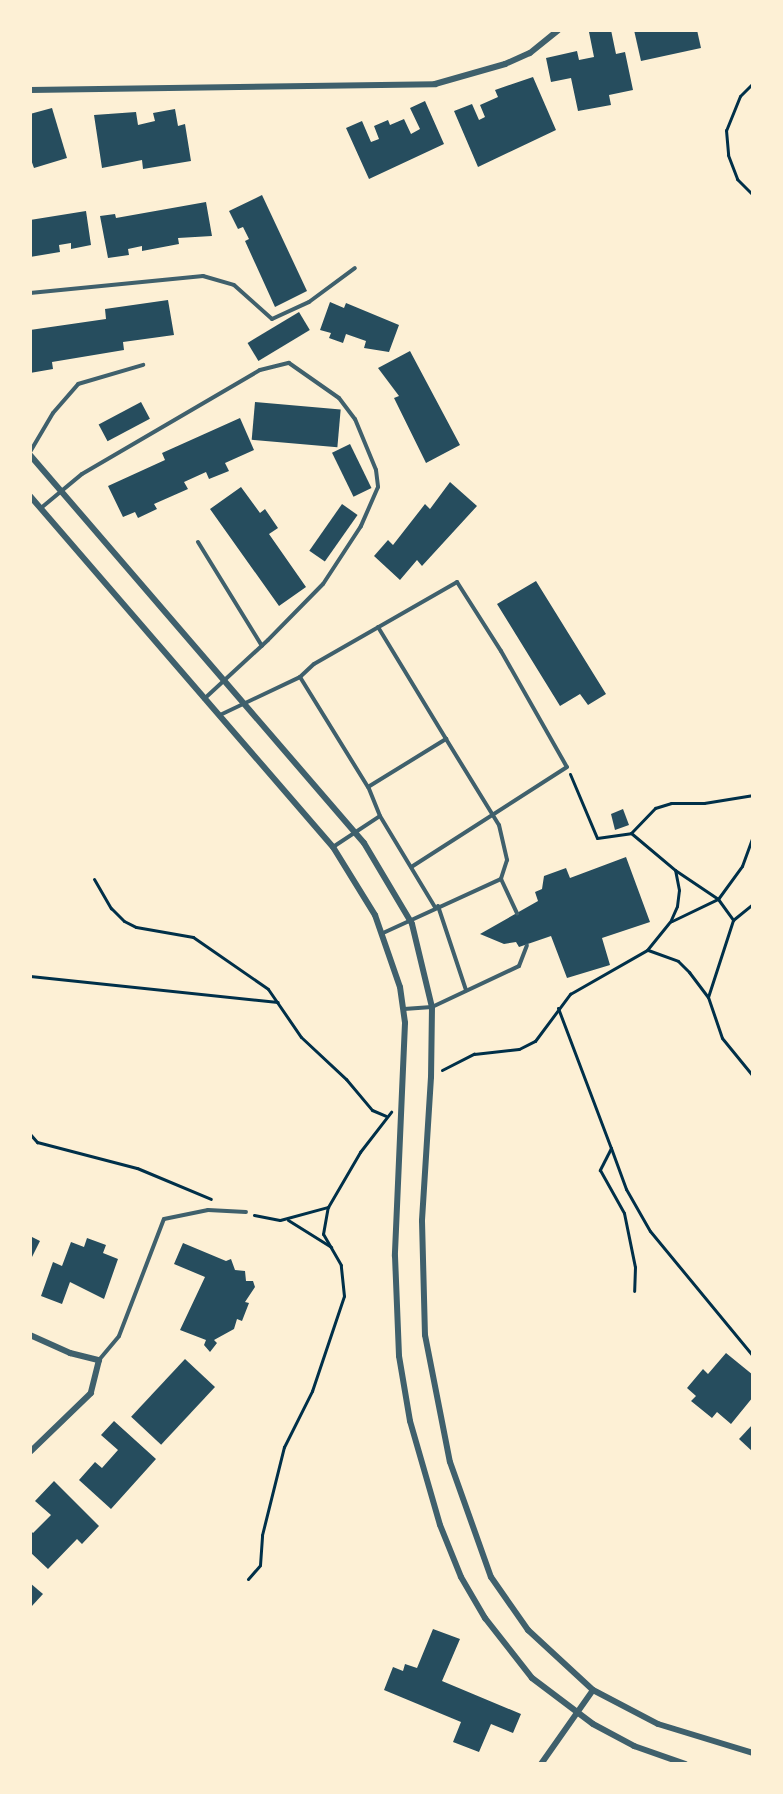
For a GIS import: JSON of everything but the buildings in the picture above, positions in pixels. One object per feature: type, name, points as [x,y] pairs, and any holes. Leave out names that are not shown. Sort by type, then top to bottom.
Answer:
[{"type":"street","points":[[30,90],[435,84],[505,64],[530,53],[558,30]]},
{"type":"street","points":[[30,453],[60,492],[227,680],[356,833],[409,919],[432,1007],[431,1077],[421,1273],[425,1335],[450,1462],[477,1542],[497,1587],[528,1630],[593,1690],[658,1724],[753,1754]]},
{"type":"street","points":[[30,496],[333,847],[383,933],[400,987],[403,1009],[402,1104],[395,1256],[396,1321],[419,1458],[440,1525],[461,1577],[485,1618],[532,1678],[576,1713],[634,1746],[686,1764]]},
{"type":"street","points":[[30,1335],[70,1353],[99,1360],[91,1393],[30,1452]]},
{"type":"street","points":[[541,1764],[593,1690]]},
{"type":"lane","points":[[30,293],[203,276],[234,285],[272,319],[309,302],[355,267]]},
{"type":"lane","points":[[40,508],[82,474],[260,370],[289,363],[339,398],[355,419],[376,470],[378,487],[361,526],[323,584],[227,680],[204,699]]},
{"type":"lane","points":[[30,453],[53,413],[78,384],[143,365]]},
{"type":"lane","points":[[198,542],[262,646]]},
{"type":"lane","points":[[219,716],[300,677],[314,664],[457,582],[567,767],[411,867]]},
{"type":"lane","points":[[378,627],[499,825],[507,860],[501,879],[517,913]]},
{"type":"lane","points":[[300,677],[368,787],[380,816],[436,906],[466,990]]},
{"type":"lane","points":[[368,787],[446,739]]},
{"type":"lane","points":[[333,847],[380,816]]},
{"type":"lane","points":[[383,933],[436,906],[501,879]]},
{"type":"lane","points":[[403,1009],[432,1007],[519,966],[527,945]]},
{"type":"lane","points":[[99,1360],[119,1336],[164,1219],[208,1210],[246,1212]]},
{"type":"path","points":[[753,83],[740,96],[726,130],[728,155],[737,179],[753,195]]},
{"type":"path","points":[[567,767],[597,838],[631,833],[655,808],[671,803],[704,803],[753,795]]},
{"type":"path","points":[[631,833],[675,870],[718,899],[733,920]]},
{"type":"path","points":[[670,922],[718,899],[742,866],[753,836]]},
{"type":"path","points":[[431,1077],[474,1054],[519,1050],[535,1041],[550,1025],[558,1007],[570,994],[648,950],[670,922],[679,890],[675,870]]},
{"type":"path","points":[[94,879],[111,908],[124,921],[136,927],[193,937],[268,988],[301,1037],[346,1079],[372,1110],[386,1116]]},
{"type":"path","points":[[708,997],[733,920],[753,904]]},
{"type":"path","points":[[648,950],[678,961],[708,997],[722,1038],[753,1076]]},
{"type":"path","points":[[30,976],[278,1002]]},
{"type":"path","points":[[558,1007],[581,1059],[626,1189],[650,1231],[753,1356]]},
{"type":"path","points":[[248,1579],[260,1565],[262,1535],[284,1447],[312,1391],[344,1296],[345,1281],[332,1248],[323,1234],[328,1208],[386,1116],[402,1104]]},
{"type":"path","points":[[30,1134],[37,1142],[118,1162],[217,1202]]},
{"type":"path","points":[[611,1148],[600,1170],[624,1213],[635,1267],[634,1291]]},
{"type":"path","points":[[286,1220],[328,1208]]},
{"type":"path","points":[[246,1212],[286,1220],[332,1248]]}]
